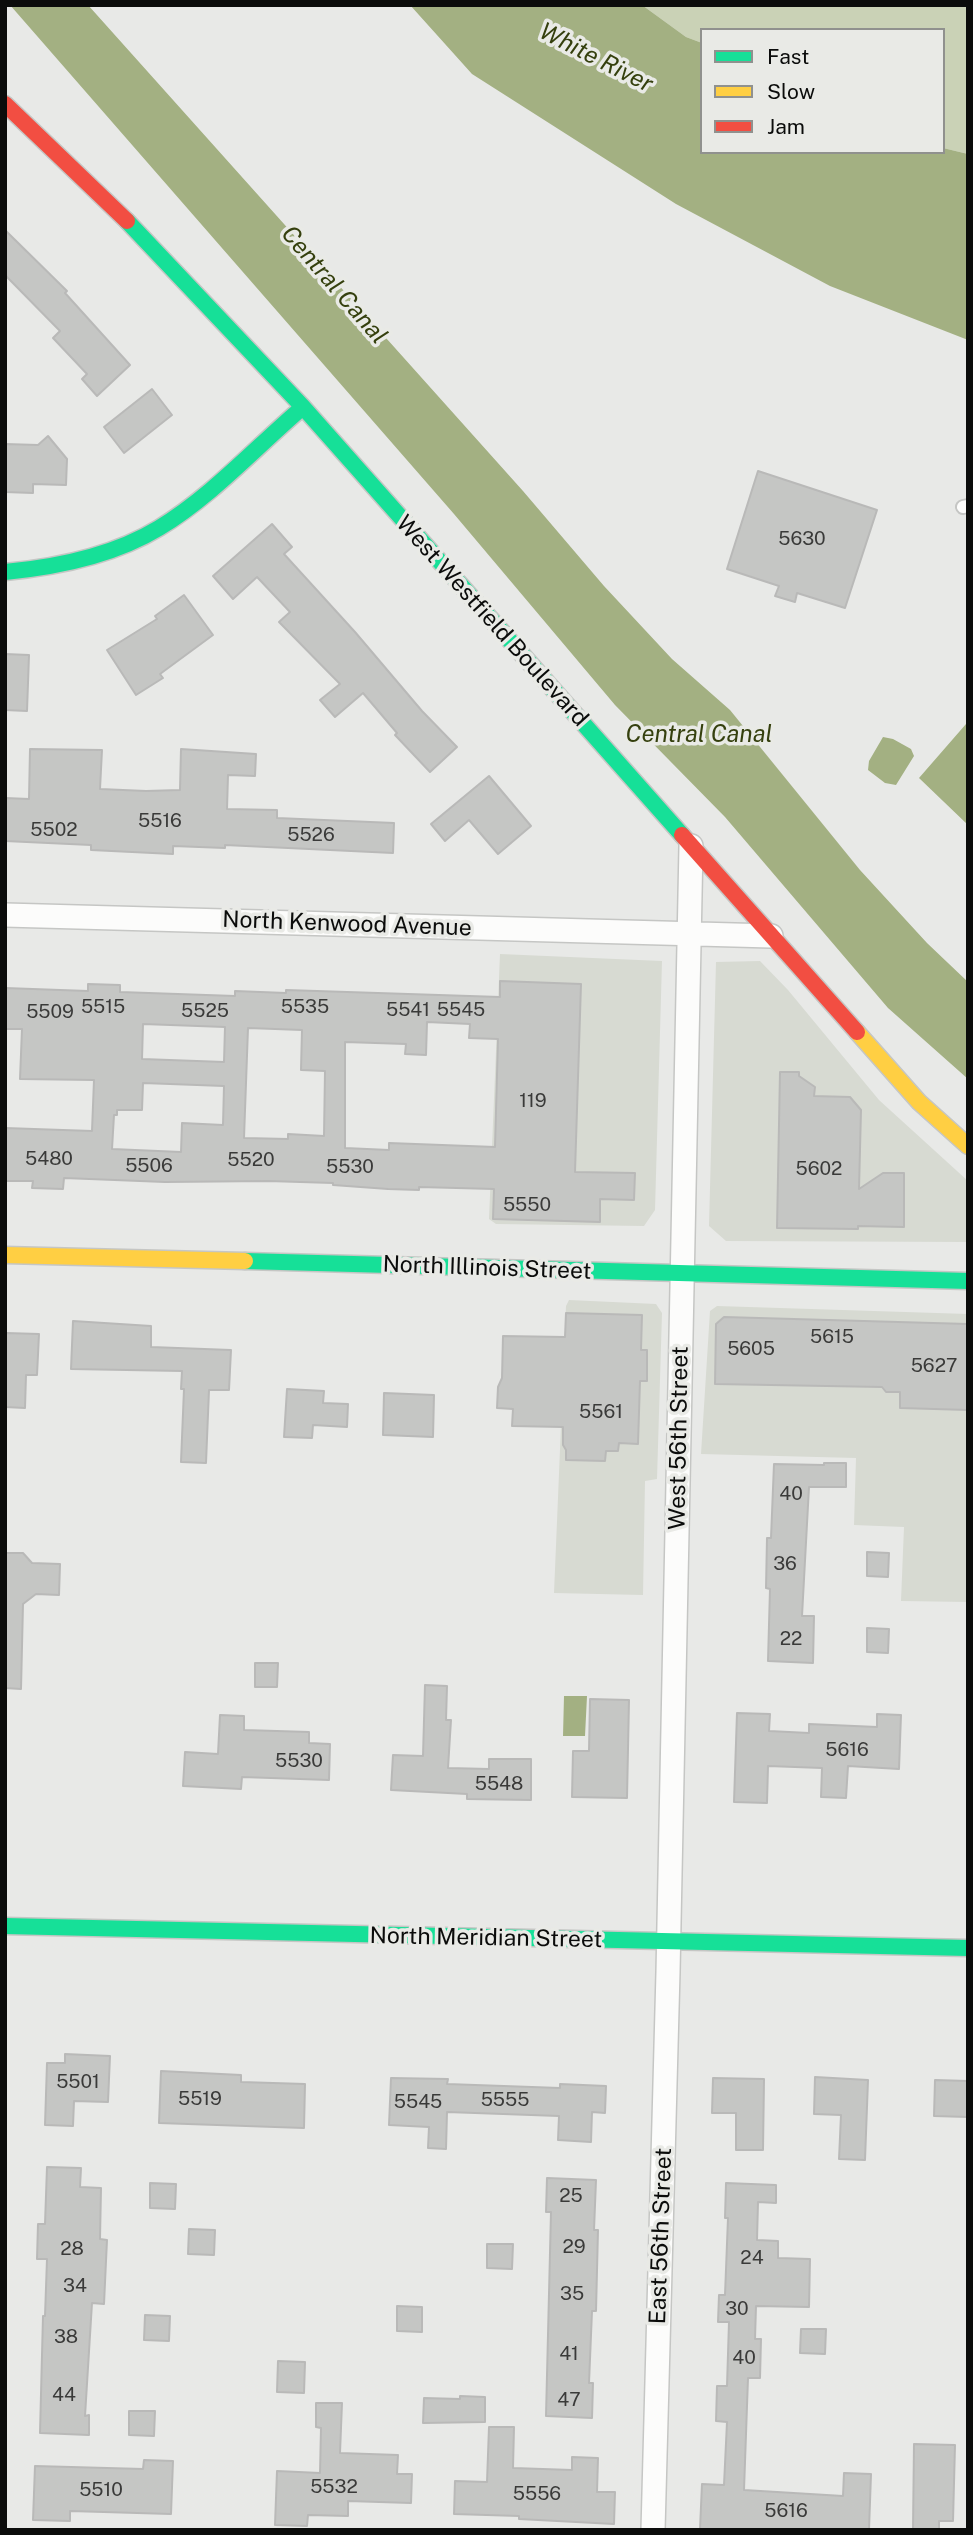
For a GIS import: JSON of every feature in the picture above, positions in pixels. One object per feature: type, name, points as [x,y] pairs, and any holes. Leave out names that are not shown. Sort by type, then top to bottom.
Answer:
[{"type":"main road","name":"West Westfield Boulevard","points":[[5,104],[151,245],[303,407],[919,1102],[968,1146]]},
{"type":"main road","points":[[5,572],[40,569],[80,560],[150,531],[189,506],[303,407]]},
{"type":"main road","name":"North Illinois Street","points":[[5,1255],[968,1281]]},
{"type":"main road","name":"North Meridian Street","points":[[5,1926],[968,1948]]},
{"type":"street","points":[[689,933],[691,846]]},
{"type":"street","name":"North Kenwood Avenue","points":[[5,915],[771,936]]},
{"type":"street","name":"West 56th Street","points":[[669,1942],[689,933]]},
{"type":"street","name":"East 56th Street","points":[[653,2530],[669,1942]]},
{"type":"shaded area","points":[[642,5],[968,5],[968,154],[945,148],[945,28],[700,28],[700,42],[686,37]]},
{"type":"shaded area","points":[[500,954],[662,961],[655,1210],[644,1226],[496,1224],[489,1219]]},
{"type":"shaded area","points":[[760,961],[788,990],[879,1100],[968,1181],[968,1242],[726,1241],[709,1226],[716,962]]},
{"type":"shaded area","points":[[569,1300],[656,1304],[662,1313],[657,1479],[645,1481],[643,1595],[554,1593],[566,1306]]},
{"type":"shaded area","points":[[717,1306],[968,1314],[968,1602],[901,1601],[904,1527],[854,1525],[856,1458],[701,1454],[710,1311]]},
{"type":"water","name":"Central Canal","points":[[10,5],[88,5],[523,491],[604,586],[672,659],[730,710],[860,870],[927,943],[968,982],[968,1079],[888,1008],[725,817],[615,705],[454,514]]},
{"type":"water","name":"White River","points":[[410,5],[642,5],[686,37],[700,42],[700,154],[945,154],[945,148],[968,154],[968,340],[830,286],[676,204],[472,74]]},
{"type":"water","points":[[968,724],[968,825],[919,778]]},
{"type":"water","points":[[883,737],[893,739],[911,749],[914,756],[896,785],[885,783],[868,770],[869,761]]},
{"type":"water","points":[[564,1696],[587,1696],[585,1736],[563,1736]]},
{"type":"building","points":[[5,230],[67,291],[65,293],[130,365],[97,396],[82,379],[87,374],[53,338],[60,331],[5,275]]},
{"type":"building","points":[[152,389],[172,415],[124,453],[104,427]]},
{"type":"building","points":[[48,436],[67,459],[66,485],[33,484],[33,493],[5,492],[5,444],[38,445]]},
{"type":"building","points":[[758,471],[877,510],[845,608],[797,593],[795,602],[775,596],[779,586],[727,569]]},
{"type":"building","points":[[272,524],[292,547],[284,554],[457,747],[430,772],[395,735],[397,733],[363,693],[335,717],[320,700],[340,684],[279,622],[290,612],[257,577],[233,599],[213,576]]},
{"type":"building","points":[[184,595],[213,635],[160,674],[163,678],[136,695],[107,650],[157,619],[155,616]]},
{"type":"building","points":[[5,654],[29,655],[27,711],[5,710]]},
{"type":"building","points":[[30,749],[102,750],[100,789],[146,791],[180,790],[181,749],[256,754],[255,776],[228,775],[227,809],[277,810],[277,818],[394,823],[393,853],[225,845],[225,848],[173,846],[173,854],[91,850],[91,845],[5,841],[5,798],[29,799]]},
{"type":"building","points":[[489,776],[531,826],[498,854],[469,820],[445,841],[431,824]]},
{"type":"building","points":[[500,981],[581,984],[575,1172],[635,1173],[634,1200],[600,1199],[600,1222],[493,1219],[494,1189],[419,1187],[419,1190],[333,1183],[165,1182],[64,1178],[63,1189],[32,1188],[33,1181],[5,1181],[5,1128],[92,1131],[94,1080],[20,1079],[22,1029],[5,1029],[5,988],[88,991],[88,984],[120,985],[120,992],[235,996],[235,991],[286,993],[286,990],[500,997]],"holes":[[[427,1022],[470,1024],[469,1038],[498,1039],[495,1147],[389,1143],[389,1150],[345,1148],[345,1042],[406,1044],[405,1054],[426,1055]],[[143,1024],[225,1027],[224,1062],[142,1059]],[[248,1028],[302,1030],[301,1070],[325,1071],[324,1136],[288,1134],[288,1139],[244,1138]],[[143,1083],[224,1086],[223,1125],[182,1123],[181,1152],[112,1149],[114,1115],[117,1115],[117,1110],[142,1110]]]},
{"type":"building","points":[[780,1072],[799,1072],[799,1076],[815,1087],[814,1096],[850,1097],[861,1110],[859,1189],[883,1173],[904,1173],[904,1227],[777,1228]]},
{"type":"building","points":[[566,1313],[642,1315],[641,1350],[647,1350],[647,1381],[640,1381],[638,1444],[619,1443],[618,1451],[606,1451],[605,1461],[566,1460],[563,1427],[512,1426],[513,1409],[497,1408],[498,1387],[502,1378],[503,1336],[565,1337]]},
{"type":"building","points":[[724,1317],[968,1324],[968,1410],[900,1408],[900,1392],[886,1392],[882,1387],[715,1384],[716,1324]]},
{"type":"building","points":[[73,1321],[151,1326],[151,1347],[231,1350],[229,1390],[209,1390],[206,1463],[181,1462],[184,1389],[181,1389],[182,1371],[71,1369]]},
{"type":"building","points":[[6,1333],[39,1334],[37,1375],[26,1375],[25,1408],[5,1407]]},
{"type":"building","points":[[287,1389],[324,1391],[323,1403],[348,1404],[347,1427],[313,1425],[312,1438],[284,1437]]},
{"type":"building","points":[[384,1393],[434,1395],[433,1437],[383,1435]]},
{"type":"building","points":[[846,1463],[846,1487],[809,1487],[802,1616],[814,1616],[813,1663],[768,1661],[770,1589],[766,1588],[767,1538],[771,1538],[774,1464]]},
{"type":"building","points":[[867,1552],[889,1553],[888,1577],[867,1576]]},
{"type":"building","points":[[5,1553],[23,1553],[32,1563],[60,1564],[59,1595],[36,1594],[23,1604],[21,1689],[5,1688]]},
{"type":"building","points":[[867,1628],[889,1629],[888,1653],[867,1652]]},
{"type":"building","points":[[255,1663],[278,1663],[277,1687],[255,1687]]},
{"type":"building","points":[[425,1685],[447,1686],[446,1720],[451,1720],[448,1768],[489,1769],[489,1759],[531,1759],[531,1800],[467,1799],[467,1794],[391,1790],[393,1755],[423,1756]]},
{"type":"building","points":[[590,1699],[629,1700],[627,1798],[572,1797],[573,1751],[589,1751]]},
{"type":"building","points":[[737,1713],[770,1714],[769,1731],[809,1733],[809,1724],[877,1727],[877,1714],[901,1715],[899,1769],[848,1766],[846,1798],[821,1797],[822,1768],[768,1766],[767,1803],[734,1802]]},
{"type":"building","points":[[220,1715],[244,1716],[244,1730],[309,1732],[309,1743],[330,1744],[329,1780],[242,1777],[241,1789],[183,1786],[185,1752],[218,1754]]},
{"type":"building","points":[[65,2054],[110,2056],[108,2102],[74,2101],[73,2126],[45,2125],[47,2063],[65,2063]]},
{"type":"building","points":[[161,2071],[241,2075],[241,2082],[305,2084],[304,2128],[159,2123]]},
{"type":"building","points":[[815,2077],[868,2080],[865,2160],[839,2159],[841,2115],[814,2114]]},
{"type":"building","points":[[391,2078],[448,2079],[447,2084],[560,2088],[560,2084],[606,2086],[605,2113],[592,2112],[591,2142],[558,2140],[559,2116],[447,2112],[446,2149],[428,2148],[429,2127],[389,2125]]},
{"type":"building","points":[[713,2078],[764,2079],[763,2150],[736,2150],[736,2113],[712,2113]]},
{"type":"building","points":[[935,2080],[968,2081],[968,2117],[934,2116]]},
{"type":"building","points":[[47,2167],[81,2168],[80,2187],[101,2188],[100,2239],[107,2240],[104,2304],[92,2303],[85,2416],[89,2415],[89,2435],[40,2433],[47,2259],[37,2259],[38,2224],[45,2224]]},
{"type":"building","points":[[547,2178],[596,2180],[596,2311],[592,2311],[589,2383],[593,2383],[592,2418],[546,2416],[551,2212],[546,2212]]},
{"type":"building","points":[[150,2183],[176,2184],[175,2209],[150,2208]]},
{"type":"building","points":[[726,2183],[776,2185],[776,2203],[758,2202],[757,2240],[778,2241],[778,2258],[810,2259],[809,2307],[756,2306],[755,2339],[761,2339],[760,2378],[748,2378],[744,2490],[843,2496],[844,2473],[871,2474],[869,2530],[700,2529],[702,2484],[724,2485],[727,2422],[716,2421],[717,2386],[727,2386],[729,2322],[718,2322],[719,2295],[725,2295],[728,2218],[725,2218]]},
{"type":"building","points":[[189,2229],[215,2230],[214,2255],[188,2254]]},
{"type":"building","points":[[487,2244],[513,2244],[512,2269],[487,2268]]},
{"type":"building","points":[[397,2306],[422,2307],[422,2332],[397,2331]]},
{"type":"building","points":[[145,2315],[170,2316],[169,2341],[144,2340]]},
{"type":"building","points":[[801,2329],[826,2329],[825,2354],[800,2353]]},
{"type":"building","points":[[278,2361],[305,2362],[304,2393],[277,2392]]},
{"type":"building","points":[[460,2396],[485,2397],[485,2422],[423,2423],[424,2398],[460,2399]]},
{"type":"building","points":[[316,2403],[342,2403],[340,2453],[398,2455],[397,2474],[412,2474],[411,2503],[348,2501],[348,2516],[308,2515],[307,2526],[275,2525],[277,2471],[320,2473],[321,2428],[316,2427]]},
{"type":"building","points":[[129,2411],[155,2411],[154,2436],[129,2435]]},
{"type":"building","points":[[489,2427],[514,2427],[513,2468],[572,2470],[572,2457],[598,2458],[597,2492],[615,2492],[614,2524],[454,2514],[455,2481],[487,2482]]},
{"type":"building","points":[[914,2444],[955,2445],[953,2521],[939,2521],[939,2530],[913,2529]]},
{"type":"building","points":[[144,2460],[173,2461],[171,2514],[70,2511],[70,2521],[33,2520],[35,2466],[143,2469]]},
{"type":"traffic: fast","points":[[127,221],[303,407],[682,835]]},
{"type":"traffic: fast","points":[[5,572],[85,559],[141,538],[197,501],[303,407]]},
{"type":"traffic: fast","points":[[245,1261],[968,1281]]},
{"type":"traffic: fast","points":[[5,1926],[968,1948]]},
{"type":"traffic: slow","points":[[857,1032],[919,1102],[968,1146]]},
{"type":"traffic: slow","points":[[5,1255],[245,1261]]},
{"type":"traffic: jam","points":[[5,104],[127,221]]},
{"type":"traffic: jam","points":[[682,835],[857,1032]]}]
